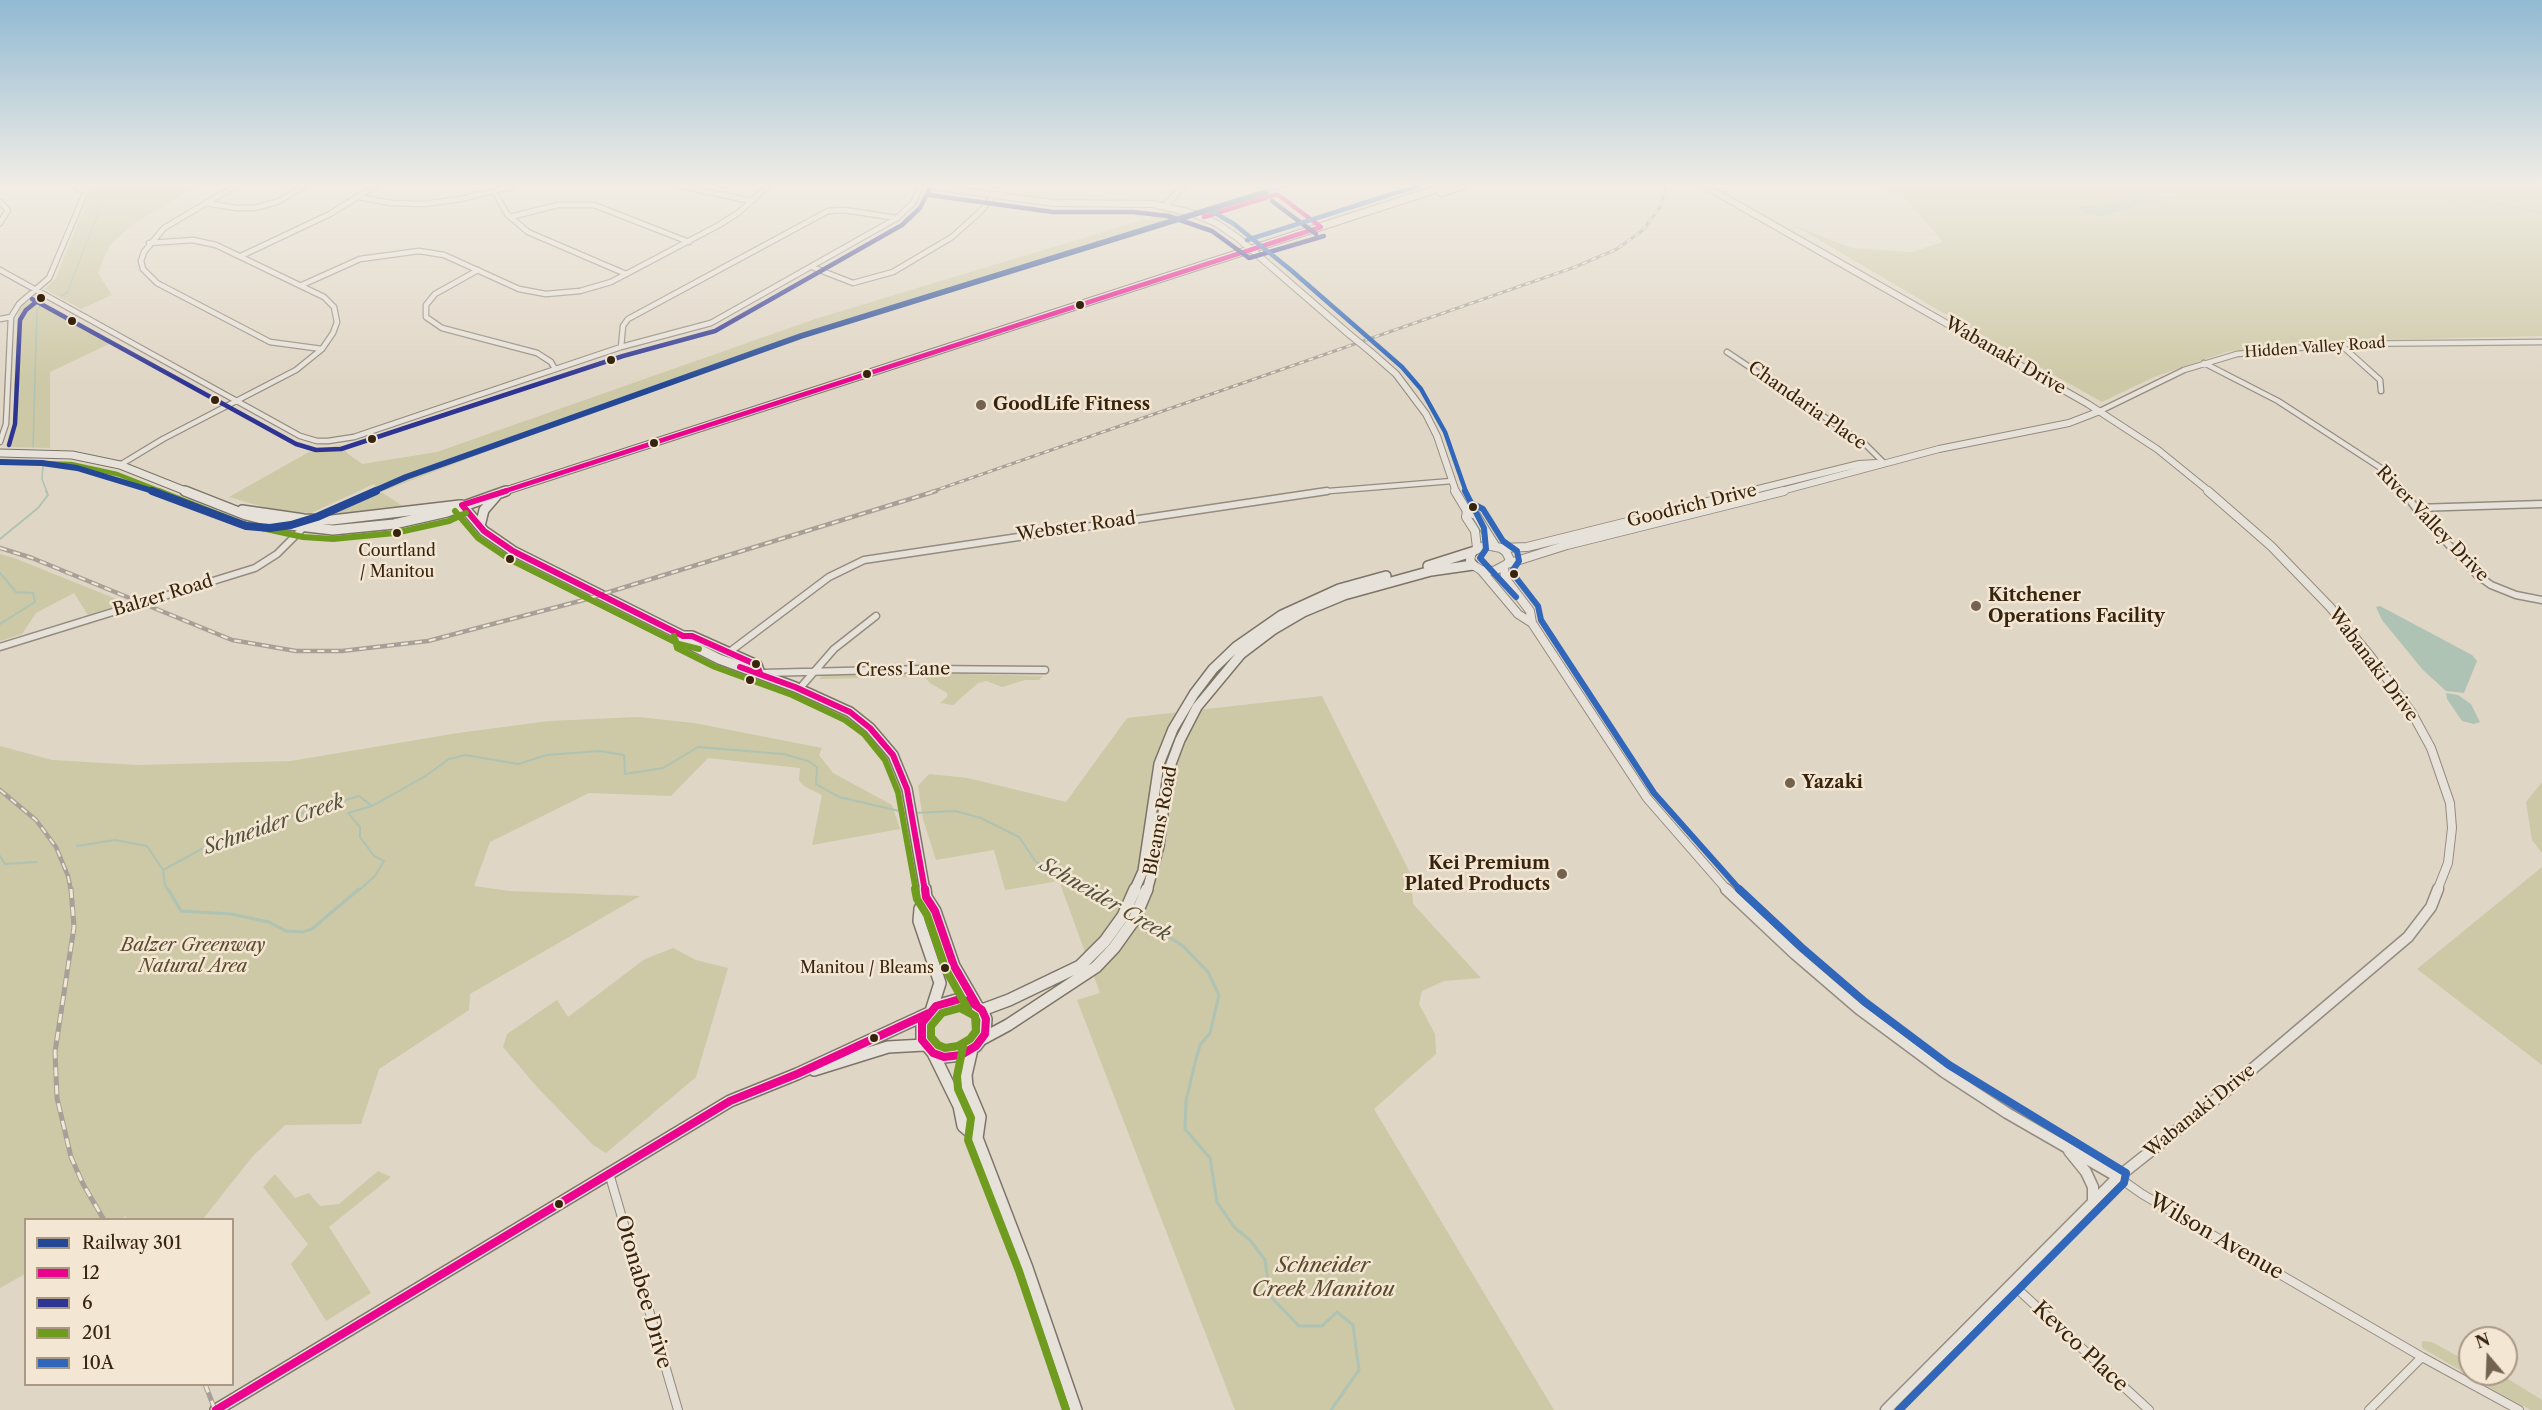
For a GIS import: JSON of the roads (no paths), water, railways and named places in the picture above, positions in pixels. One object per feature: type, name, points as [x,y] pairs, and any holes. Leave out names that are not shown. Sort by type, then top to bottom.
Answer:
[{"type":"main road","points":[[0,453],[72,455],[120,465],[246,515],[281,525],[322,529],[394,524],[447,512],[462,504],[1145,283],[1250,252]]},
{"type":"main road","points":[[480,526],[484,510],[500,493]]},
{"type":"main road","points":[[238,510],[253,510],[310,519],[359,519],[447,504],[462,504]]},
{"type":"main road","points":[[462,504],[495,540],[513,551],[683,636],[692,636],[757,665],[760,673]]},
{"type":"main road","name":"Bleams Road","points":[[1142,891],[1159,764],[1173,729],[1194,694],[1213,669],[1256,632],[1282,615],[1312,600],[1339,589],[1443,562],[1474,550]]},
{"type":"main road","name":"Bleams Road","points":[[979,1007],[1019,996],[1080,966],[1109,944],[1134,920],[1159,846],[1168,772],[1180,740],[1197,707],[1241,654],[1303,612],[1344,595],[1431,571],[1477,568]]},
{"type":"main road","points":[[683,636],[683,640],[719,659],[749,672],[760,673],[800,688],[850,712],[870,728],[893,755],[907,789],[926,897],[935,911],[954,966],[987,1023],[982,1039],[972,1049],[956,1056],[944,1057],[933,1053],[924,1045],[921,1029],[940,983],[919,921],[920,909],[926,897]]},
{"type":"main road","name":"Bleams Road","points":[[982,1039],[994,1034],[1059,993],[1096,967],[1109,944]]},
{"type":"main road","points":[[216,1410],[730,1101],[797,1074],[930,1011],[942,1003],[965,1000],[979,1007]]},
{"type":"main road","points":[[797,1074],[835,1065],[888,1047],[924,1045]]},
{"type":"main road","points":[[972,1049],[966,1075],[967,1086],[980,1117],[977,1138]]},
{"type":"main road","points":[[933,1053],[959,1106],[963,1126],[977,1138],[1027,1268],[1076,1410]]},
{"type":"street","points":[[0,442],[6,424],[11,317],[19,304],[49,278],[60,252]]},
{"type":"street","points":[[145,252],[141,261],[143,269],[157,283],[270,342],[322,349]]},
{"type":"street","points":[[120,465],[163,438],[296,369],[322,349],[336,328],[336,312],[331,302],[302,285],[232,252]]},
{"type":"street","points":[[241,256],[251,252]]},
{"type":"street","points":[[302,285],[360,259],[396,252],[432,252],[519,289],[546,294],[592,288],[670,252]]},
{"type":"street","points":[[574,252],[626,274]]},
{"type":"street","points":[[621,347],[622,326],[628,319],[752,252]]},
{"type":"street","points":[[1,272],[306,438],[328,441],[354,437],[621,347],[701,327],[839,252]]},
{"type":"street","points":[[812,267],[853,283],[893,272],[927,252]]},
{"type":"street","points":[[1254,252],[1396,374],[1426,414],[1437,436],[1452,481],[1467,511],[1466,517],[1475,531],[1474,550],[1470,560],[1518,614],[1532,623]]},
{"type":"street","name":"Wabanaki Drive","points":[[1821,252],[2100,411],[2157,449],[2201,484],[2271,546],[2330,607],[2371,657],[2412,713],[2431,748],[2442,777],[2450,803],[2452,828],[2448,863],[2431,907],[2408,937],[2241,1079],[2118,1177],[1886,1410]]},
{"type":"street","points":[[478,270],[435,294],[426,305],[426,317],[442,328],[537,353],[551,362],[555,369]]},
{"type":"street","points":[[0,319],[11,317]]},
{"type":"street","name":"Hidden Valley Road","points":[[2100,411],[2169,377],[2204,363],[2246,352],[2339,344],[2542,342]]},
{"type":"street","points":[[2339,344],[2380,380],[2381,391]]},
{"type":"street","name":"Chandaria Place","points":[[1727,352],[1865,444],[1884,462]]},
{"type":"street","name":"River Valley Drive","points":[[2204,363],[2278,401],[2384,470],[2477,575],[2491,585],[2516,595],[2542,600]]},
{"type":"street","name":"Goodrich Drive","points":[[1498,548],[1527,547],[1859,464],[1884,462],[1970,442],[2069,423],[2100,411]]},
{"type":"street","name":"Goodrich Drive","points":[[1506,566],[1567,545],[1867,470],[1884,462]]},
{"type":"street","name":"Webster Road","points":[[728,653],[829,577],[864,560],[1338,489],[1452,481]]},
{"type":"street","points":[[2416,508],[2542,504]]},
{"type":"street","name":"Wilson Avenue","points":[[1467,511],[1476,515],[1498,548],[1509,556],[1505,578],[1530,611],[1532,623],[1647,798],[1726,889],[1795,954],[1881,1025],[1953,1078],[2066,1148],[2118,1177],[2142,1194],[2422,1358],[2519,1410]]},
{"type":"street","name":"Balzer Road","points":[[0,647],[255,568],[277,554],[304,528],[310,519]]},
{"type":"street","points":[[1474,550],[1486,545],[1498,548]]},
{"type":"street","points":[[1477,568],[1494,571],[1506,566]]},
{"type":"street","points":[[800,688],[834,649],[876,616]]},
{"type":"street","name":"Cress Lane","points":[[760,673],[1045,670]]},
{"type":"street","points":[[2066,1148],[2084,1169],[2092,1187],[2093,1202]]},
{"type":"street","name":"Otonabee Drive","points":[[609,1173],[678,1410]]},
{"type":"street","name":"Kevco Place","points":[[2012,1284],[2149,1410]]},
{"type":"street","points":[[2369,1410],[2422,1358]]},
{"type":"waterway","points":[[61,296],[67,293],[83,252]]},
{"type":"waterway","points":[[33,447],[37,309],[44,305]]},
{"type":"waterway","points":[[43,465],[42,479],[47,492]]},
{"type":"waterway","points":[[0,539],[38,508],[48,495],[46,491]]},
{"type":"waterway","name":"Schneider Creek","points":[[0,573],[16,592],[33,593],[35,602],[0,624]]},
{"type":"waterway","name":"Schneider Creek","points":[[372,806],[424,777],[449,759],[465,755],[518,764],[547,755],[599,751],[624,755],[625,774],[663,768],[698,747],[783,754],[808,761],[817,767],[816,784],[839,797],[908,813]]},
{"type":"waterway","name":"Schneider Creek","points":[[163,870],[209,845],[296,815],[359,796],[372,806]]},
{"type":"waterway","points":[[358,891],[375,876],[384,861],[374,856],[360,837],[360,827],[348,813],[372,806]]},
{"type":"waterway","name":"Schneider Creek","points":[[914,813],[955,811],[981,818],[1019,837],[1036,862],[1090,891]]},
{"type":"waterway","name":"Schneider Creek","points":[[77,846],[115,840],[147,846],[163,870]]},
{"type":"waterway","name":"Schneider Creek","points":[[0,856],[5,864],[37,862]]},
{"type":"waterway","points":[[163,870],[168,891]]},
{"type":"waterway","points":[[168,889],[181,911],[231,914],[269,922],[286,931],[303,932],[312,929],[359,889]]},
{"type":"waterway","name":"Schneider Creek","points":[[1087,889],[1121,907]]},
{"type":"waterway","name":"Schneider Creek","points":[[1139,918],[1183,946],[1208,972],[1219,995],[1210,1033],[1200,1045],[1195,1063],[1186,1101],[1185,1129],[1210,1158],[1217,1202],[1234,1227],[1250,1240],[1265,1260],[1270,1296],[1299,1326],[1322,1326],[1337,1312],[1353,1325],[1359,1370],[1331,1410]]},
{"type":"railway","points":[[931,492],[1575,267],[1610,252]]},
{"type":"railway","points":[[0,548],[32,558],[232,640],[296,651],[342,651],[428,641],[580,601],[936,491]]},
{"type":"railway","points":[[0,790],[36,820],[56,847],[68,876],[71,891]]},
{"type":"railway","points":[[71,889],[74,927],[55,1052],[57,1098],[71,1157],[83,1184],[103,1218]]},
{"type":"railway","points":[[206,1386],[215,1410]]},
{"type":"rail line","name":"301","points":[[0,462],[42,463],[77,468],[150,490],[246,526],[270,528],[291,525],[317,517],[406,477],[801,336],[1073,252]]},
{"type":"place","name":"GoodLife Fitness","points":[[981,405]]},
{"type":"place","name":"Courtland / Manitou","points":[[397,533]]},
{"type":"place","name":"Kitchener Operations Facility","points":[[1976,606]]},
{"type":"place","name":"Yazaki","points":[[1790,783]]},
{"type":"place","name":"Kei Premium Plated Products","points":[[1562,874]]},
{"type":"place","name":"Manitou / Bleams","points":[[945,968]]},
{"type":"park label","name":"Balzer Greenway Natural Area","points":[[193,956]]},
{"type":"park label","name":"Schneider Creek Manitou","points":[[1323,1278]]}]
